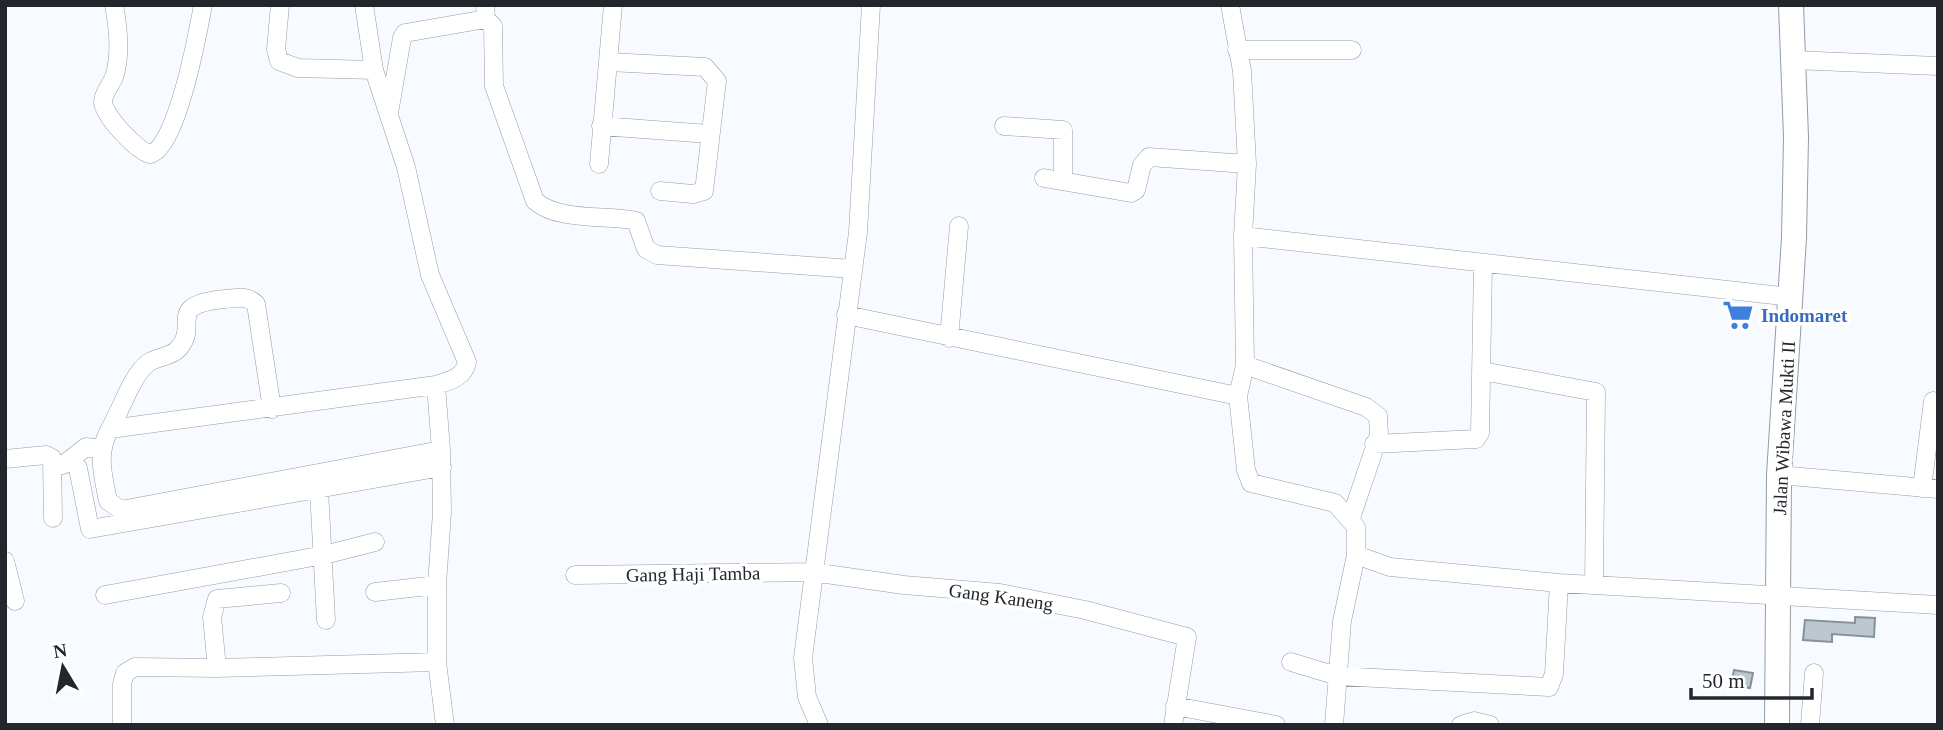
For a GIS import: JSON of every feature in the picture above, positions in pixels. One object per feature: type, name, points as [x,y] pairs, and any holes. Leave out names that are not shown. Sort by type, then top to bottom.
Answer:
[{"type":"main road","name":"Jalan Wibawa Mukti II","points":[[1777,725],[1779,475],[1791,297],[1796,137],[1791,5]]},
{"type":"street","points":[[114,5],[117,62],[104,97],[105,110],[141,152],[150,154],[161,148],[187,82],[203,5]]},
{"type":"street","points":[[280,5],[276,49],[279,61],[298,68],[373,70]]},
{"type":"street","points":[[110,429],[272,409],[449,380],[467,362],[430,275],[406,167],[373,70],[364,5]]},
{"type":"street","points":[[599,164],[613,5]]},
{"type":"street","points":[[819,725],[807,697],[803,658],[858,232],[871,5]]},
{"type":"street","points":[[1230,5],[1242,71],[1247,164],[1243,236],[1245,365],[1238,396],[1246,470],[1251,483],[1335,503],[1350,518],[1358,535],[1342,621],[1334,725]]},
{"type":"street","points":[[388,118],[405,33],[486,12],[493,26],[495,86],[535,201],[541,206],[557,211],[636,221],[646,249],[657,255],[853,269]]},
{"type":"street","points":[[1237,50],[1352,50]]},
{"type":"street","points":[[1793,60],[1938,66]]},
{"type":"street","points":[[609,62],[705,67],[717,81],[704,191],[693,194],[660,191]]},
{"type":"street","points":[[601,125],[709,134]]},
{"type":"street","points":[[1004,126],[1063,130],[1063,181]]},
{"type":"street","points":[[1044,178],[1132,193],[1136,190],[1142,165],[1149,157],[1247,164]]},
{"type":"street","points":[[949,338],[959,226]]},
{"type":"street","points":[[1243,236],[1791,297]]},
{"type":"street","points":[[1374,444],[1476,439],[1482,425],[1483,264]]},
{"type":"street","points":[[272,409],[256,304],[242,297],[195,303],[188,312],[182,342],[176,351],[149,362],[138,374],[100,449],[108,501],[121,510],[442,459]]},
{"type":"street","points":[[846,316],[1238,396]]},
{"type":"street","points":[[1245,365],[1366,407],[1378,416],[1379,435],[1350,518]]},
{"type":"street","points":[[1482,371],[1596,392],[1594,585]]},
{"type":"street","points":[[445,725],[437,662],[437,585],[442,459],[449,380]]},
{"type":"street","points":[[1779,475],[1930,488],[1933,401]]},
{"type":"street","points":[[54,466],[63,465],[86,447],[100,449]]},
{"type":"street","points":[[5,459],[46,455],[52,458],[53,518]]},
{"type":"street","points":[[78,468],[90,529],[319,490],[442,459]]},
{"type":"street","points":[[319,490],[326,620]]},
{"type":"street","points":[[105,595],[324,555],[376,542]]},
{"type":"street","points":[[1356,555],[1390,567],[1559,583],[1938,605]]},
{"type":"street","points":[[5,561],[15,601]]},
{"type":"street","name":"Gang Haji Tamba","points":[[575,575],[812,572]]},
{"type":"street","name":"Gang Kaneng","points":[[812,572],[904,585],[1000,593],[1085,610],[1187,637],[1174,716]]},
{"type":"street","points":[[1292,662],[1337,676],[1549,687],[1554,674],[1559,583]]},
{"type":"street","points":[[375,592],[437,585]]},
{"type":"street","points":[[217,668],[212,617],[216,599],[281,593]]},
{"type":"street","points":[[122,725],[122,684],[125,673],[135,667],[217,668],[437,662]]},
{"type":"street","points":[[1810,725],[1814,673]]},
{"type":"street","points":[[1174,716],[1276,725]]},
{"type":"street","points":[[1461,725],[1475,721],[1490,725]]},
{"type":"building","points":[[1855,617],[1875,618],[1874,637],[1832,634],[1832,642],[1803,640],[1805,620],[1855,623]]},
{"type":"building","points":[[1734,670],[1753,673],[1750,688],[1731,685]]},
{"type":"place","name":"Indomaret","points":[[1738,315]]}]
